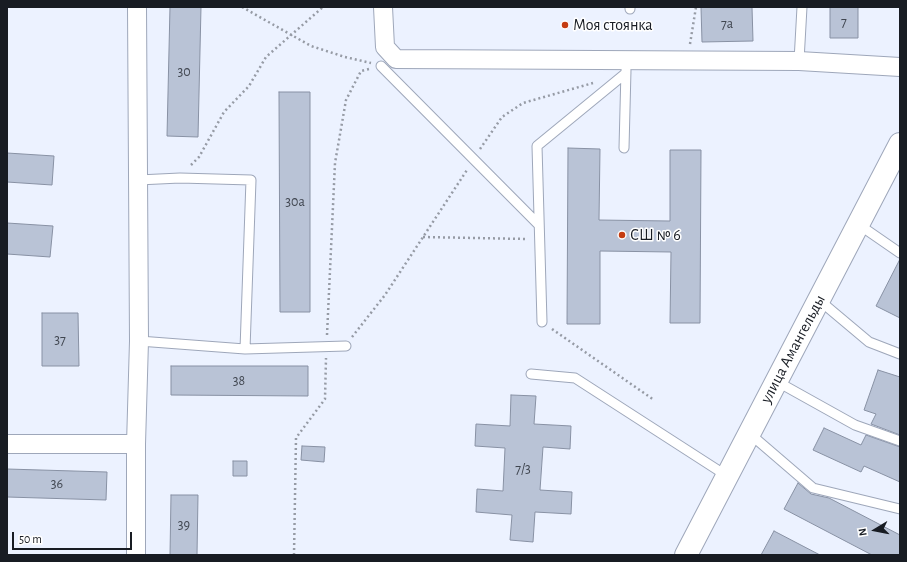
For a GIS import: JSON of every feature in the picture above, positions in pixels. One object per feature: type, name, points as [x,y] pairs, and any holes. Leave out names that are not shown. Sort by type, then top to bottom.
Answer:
[{"type":"street","points":[[136,555],[138,341],[137,7]]},
{"type":"street","points":[[383,7],[385,47],[396,59],[626,67],[688,61],[799,61],[900,67]]},
{"type":"street","name":"улица Амангельды","points":[[686,555],[900,144]]},
{"type":"street","points":[[7,444],[136,444]]},
{"type":"lane","points":[[799,61],[802,7]]},
{"type":"lane","points":[[381,66],[539,225]]},
{"type":"lane","points":[[624,148],[626,67]]},
{"type":"lane","points":[[542,322],[537,146],[626,67]]},
{"type":"lane","points":[[138,180],[180,178],[251,180],[245,349]]},
{"type":"lane","points":[[858,224],[900,253]]},
{"type":"lane","points":[[819,300],[869,342],[900,354]]},
{"type":"lane","points":[[138,341],[245,349],[346,346]]},
{"type":"lane","points":[[531,374],[575,378],[727,476]]},
{"type":"lane","points":[[776,381],[855,424],[900,441]]},
{"type":"lane","points":[[749,433],[813,488],[900,509]]},
{"type":"path","points":[[242,7],[311,46],[345,57],[381,66]]},
{"type":"path","points":[[180,178],[199,157],[224,112],[249,86],[266,57],[323,7]]},
{"type":"path","points":[[688,61],[696,7]]},
{"type":"path","points":[[294,555],[296,438],[325,399],[335,163],[346,100],[361,71],[381,66]]},
{"type":"path","points":[[346,346],[385,295],[502,117],[523,103],[596,82]]},
{"type":"path","points":[[423,236],[540,240]]},
{"type":"path","points":[[542,322],[654,400]]},
{"type":"building","points":[[170,7],[201,7],[198,137],[167,136]]},
{"type":"building","points":[[701,7],[752,7],[753,41],[702,42]]},
{"type":"building","points":[[830,7],[858,7],[858,38],[830,38]]},
{"type":"building","points":[[279,92],[310,92],[310,312],[280,312]]},
{"type":"building","points":[[568,148],[600,149],[599,220],[670,221],[670,150],[701,150],[700,323],[670,323],[671,252],[600,251],[600,324],[567,324]]},
{"type":"building","points":[[7,153],[54,156],[52,185],[7,182]]},
{"type":"building","points":[[7,223],[53,226],[50,257],[7,254]]},
{"type":"building","points":[[900,259],[900,318],[876,306]]},
{"type":"building","points":[[42,313],[78,313],[79,366],[42,366]]},
{"type":"building","points":[[171,366],[308,366],[308,396],[171,395]]},
{"type":"building","points":[[878,370],[900,377],[900,435],[871,424],[876,414],[864,410]]},
{"type":"building","points":[[511,395],[536,396],[534,424],[571,426],[570,449],[543,447],[540,490],[572,492],[571,514],[535,512],[533,542],[510,540],[512,515],[476,512],[477,489],[503,491],[505,448],[475,446],[476,424],[510,426]]},
{"type":"building","points":[[824,428],[861,445],[866,435],[900,447],[900,482],[864,466],[861,472],[813,450]]},
{"type":"building","points":[[302,446],[325,447],[324,462],[301,460]]},
{"type":"building","points":[[233,461],[247,461],[247,476],[233,476]]},
{"type":"building","points":[[7,469],[107,472],[106,500],[7,497]]},
{"type":"building","points":[[798,483],[811,494],[829,498],[900,535],[900,555],[872,555],[784,509]]},
{"type":"building","points":[[171,495],[198,495],[197,555],[170,555]]},
{"type":"building","points":[[774,531],[820,555],[761,555]]},
{"type":"place","name":"Моя стоянка","points":[[565,25]]},
{"type":"place","name":"СШ № 6","points":[[622,235]]}]
